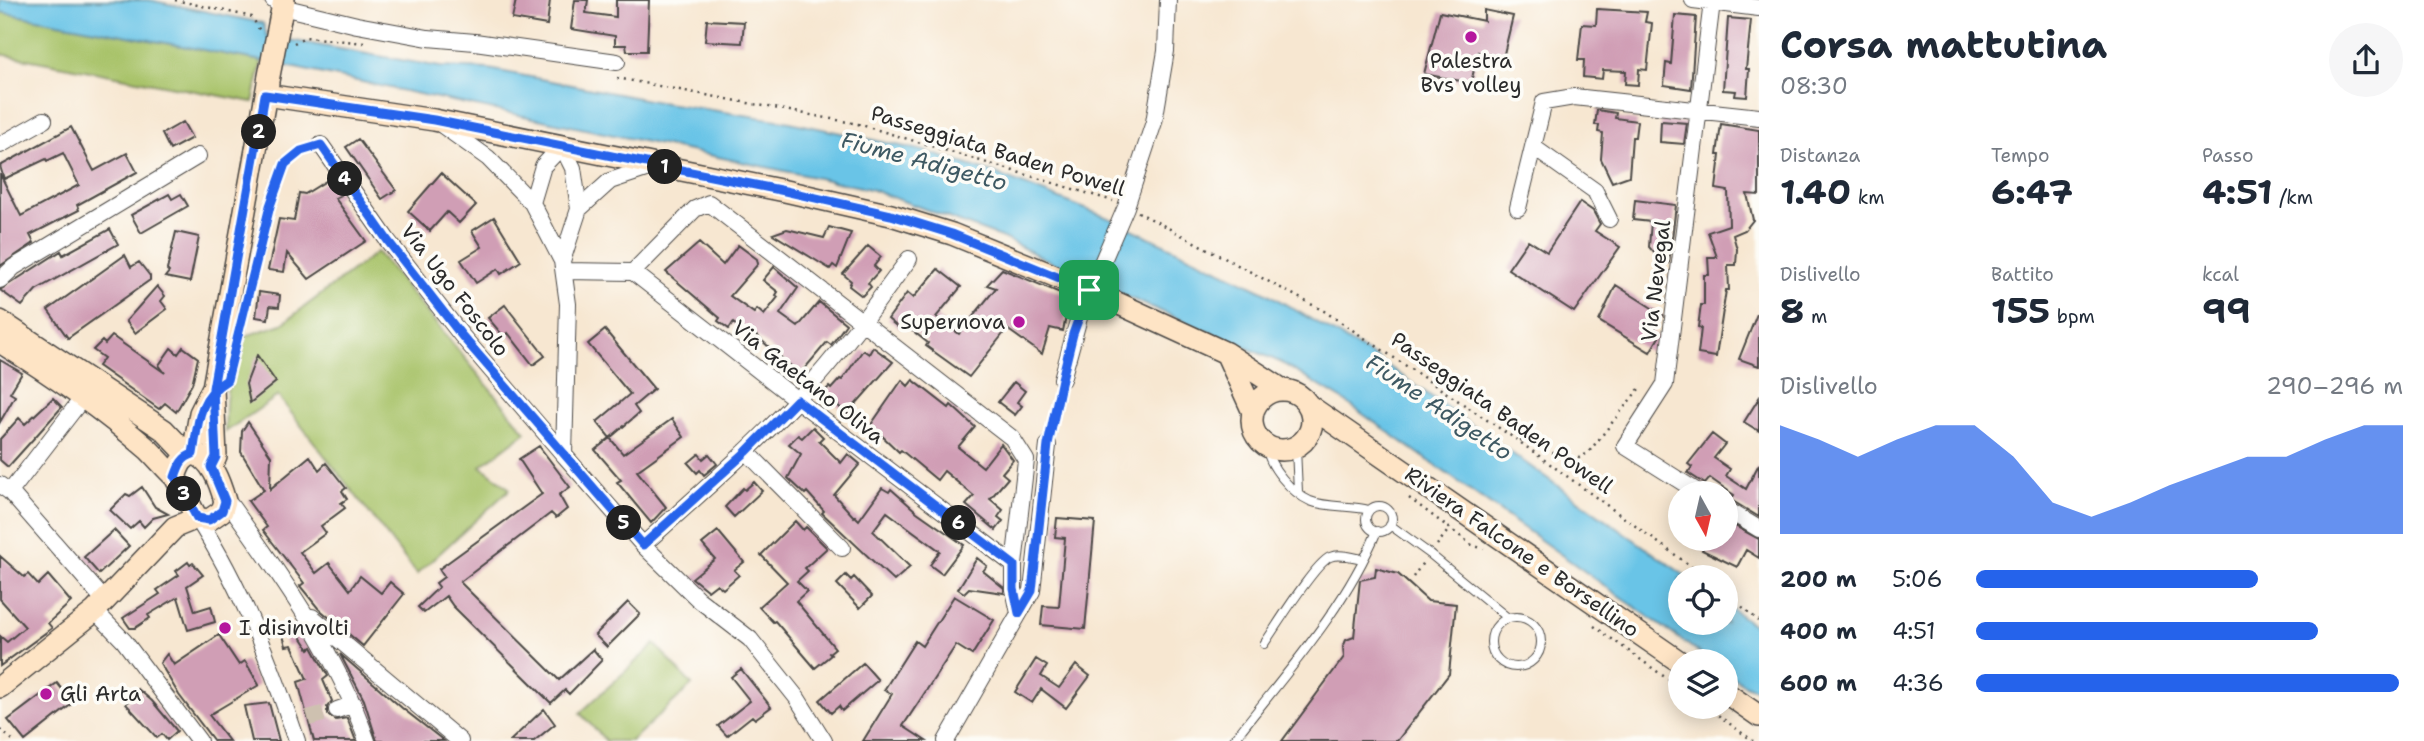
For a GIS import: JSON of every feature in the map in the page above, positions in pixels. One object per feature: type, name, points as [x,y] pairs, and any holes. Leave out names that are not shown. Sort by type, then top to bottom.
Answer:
[{"type":"main road","points":[[211,467],[216,457],[213,388],[280,7]]},
{"type":"main road","points":[[267,88],[785,191],[891,215],[952,234],[1091,286],[1226,353],[1283,390],[1293,392],[1308,404],[1313,424],[1300,445]]},
{"type":"main road","points":[[0,321],[88,391],[149,451],[175,477],[192,510],[209,520],[222,511],[225,501],[211,467],[201,456],[190,455],[164,430],[88,391],[49,373],[0,342]]},
{"type":"main road","points":[[1226,353],[1253,412],[1254,432],[1267,447],[1287,451],[1316,435],[1328,434],[1364,443]]},
{"type":"main road","points":[[175,477],[180,462],[190,455],[200,413],[213,388]]},
{"type":"main road","points":[[1253,412],[1264,396],[1283,390]]},
{"type":"main road","name":"Riviera Falcone e Borsellino","points":[[1308,404],[1668,654]]},
{"type":"main road","points":[[164,430],[186,425],[200,413]]},
{"type":"main road","points":[[0,687],[100,606],[175,527],[179,513],[192,510]]},
{"type":"main road","points":[[1738,701],[1758,715]]},
{"type":"street","points":[[1062,379],[1073,334],[1125,208],[1154,122],[1162,86],[1168,0]]},
{"type":"street","points":[[1693,0],[1753,5]]},
{"type":"street","name":"Via Nevegal","points":[[1680,481],[1625,446],[1665,384],[1712,2]]},
{"type":"street","points":[[280,7],[356,25],[428,38],[475,42],[615,70]]},
{"type":"street","points":[[1518,208],[1544,102],[1574,97],[1759,117]]},
{"type":"street","points":[[0,145],[44,120]]},
{"type":"street","points":[[434,120],[488,158],[532,203],[563,266],[568,304],[564,456]]},
{"type":"street","name":"Via Ugo Foscolo","points":[[321,145],[388,241],[564,456],[643,545],[698,599],[750,639],[797,698],[824,741]]},
{"type":"street","points":[[532,203],[543,166],[562,146],[573,168],[579,209],[563,266]]},
{"type":"street","points":[[1533,147],[1595,191],[1609,219]]},
{"type":"street","points":[[0,280],[14,267],[198,156]]},
{"type":"street","points":[[579,209],[610,181],[658,166]]},
{"type":"street","points":[[563,266],[634,272],[695,209],[709,203],[1012,438],[1026,460],[1014,565],[1014,589],[1019,613]]},
{"type":"street","points":[[643,545],[746,452],[797,400],[862,323],[909,259]]},
{"type":"street","name":"Via Gaetano Oliva","points":[[634,272],[1014,565]]},
{"type":"street","points":[[88,391],[5,488],[100,606],[199,741]]},
{"type":"street","points":[[946,741],[1032,591],[1048,445]]},
{"type":"street","points":[[746,452],[842,548]]},
{"type":"street","points":[[225,501],[306,613],[354,704],[367,741]]},
{"type":"street","points":[[192,510],[233,579],[297,741]]},
{"type":"street","points":[[1738,516],[1759,529]]},
{"type":"street","points":[[306,613],[460,741]]},
{"type":"street","points":[[337,710],[354,704]]},
{"type":"street","points":[[291,722],[308,718]]},
{"type":"lane","points":[[213,388],[227,380],[241,328]]},
{"type":"lane","points":[[1298,492],[1300,445]]},
{"type":"lane","points":[[1267,447],[1271,464],[1310,501],[1369,510],[1377,506],[1388,510],[1391,517],[1390,526],[1383,531],[1371,528],[1366,522],[1369,510]]},
{"type":"lane","points":[[1390,526],[1430,554],[1508,618],[1523,618],[1536,626],[1540,634],[1541,649],[1538,657],[1525,666],[1509,667],[1492,651],[1492,635],[1500,622],[1508,618]]},
{"type":"lane","points":[[1233,741],[1334,612],[1352,583],[1377,531]]},
{"type":"lane","points":[[1264,644],[1316,569],[1327,558],[1337,554],[1362,559]]},
{"type":"path","points":[[175,0],[252,18]]},
{"type":"path","points":[[305,37],[372,44]]},
{"type":"path","name":"Passeggiata Baden Powell","points":[[615,70],[858,124],[1125,208],[1324,310],[1517,440],[1691,565]]},
{"type":"path","points":[[250,287],[270,206],[285,164],[301,151],[321,145]]},
{"type":"path","points":[[1048,445],[1062,379]]},
{"type":"path","points":[[1517,440],[1532,441],[1560,458],[1573,461],[1588,453],[1638,390],[1665,384]]},
{"type":"path","points":[[1738,603],[1759,621]]},
{"type":"path","points":[[1723,719],[1753,741]]},
{"type":"path","points":[[0,730],[14,741]]},
{"type":"green space","points":[[0,12],[262,61],[253,102],[0,54]]},
{"type":"green space","points":[[377,252],[526,432],[481,466],[510,489],[417,574],[278,396],[225,432],[233,340],[282,324]]},
{"type":"green space","points":[[655,644],[692,685],[631,741],[606,741],[580,713]]},
{"type":"water","name":"Fiume Adigetto","points":[[0,0],[149,0],[263,23],[267,36],[440,67],[489,69],[659,102],[790,122],[924,151],[996,174],[1111,219],[1263,291],[1378,359],[1670,565],[1668,631],[1343,400],[1280,362],[1090,281],[1003,238],[870,189],[262,61],[0,12]]},
{"type":"water","points":[[1738,614],[1759,629],[1759,690],[1738,680],[1738,649],[1694,649],[1674,635],[1738,635]]},
{"type":"building","points":[[516,0],[550,0],[547,25],[512,19]]},
{"type":"building","points":[[575,0],[588,0],[586,13],[616,17],[616,0],[649,0],[647,51],[627,51],[626,45],[615,45],[615,36],[571,29]]},
{"type":"building","points":[[1597,9],[1647,12],[1645,22],[1652,23],[1647,70],[1639,69],[1638,85],[1625,84],[1626,71],[1603,70],[1602,79],[1583,77],[1584,60],[1578,60],[1582,24],[1596,25]]},
{"type":"building","name":"Palestra Bvs volley","points":[[1484,10],[1513,16],[1503,58],[1478,52],[1471,83],[1424,74],[1440,12],[1484,21]]},
{"type":"building","points":[[1675,15],[1696,17],[1691,89],[1664,85],[1666,63],[1671,64]]},
{"type":"building","points":[[1728,18],[1751,20],[1746,69],[1749,69],[1747,97],[1735,96],[1736,91],[1723,90]]},
{"type":"building","points":[[707,20],[744,22],[742,43],[705,41]]},
{"type":"building","points":[[1597,110],[1616,113],[1615,118],[1637,121],[1635,137],[1632,137],[1629,176],[1612,182],[1601,159],[1603,133],[1598,132],[1599,125],[1595,125]]},
{"type":"building","points":[[1661,121],[1687,123],[1684,144],[1660,142]]},
{"type":"building","points":[[183,122],[192,138],[170,150],[162,134]]},
{"type":"building","points":[[1721,124],[1759,130],[1759,195],[1747,194],[1753,220],[1745,230],[1733,235],[1737,249],[1736,265],[1728,265],[1729,290],[1726,290],[1716,357],[1698,354],[1701,328],[1698,327],[1701,305],[1704,305],[1704,275],[1709,275],[1708,257],[1717,257],[1708,232],[1729,225],[1728,191],[1716,189]]},
{"type":"building","points":[[71,127],[94,171],[127,153],[137,172],[77,205],[79,210],[30,235],[34,243],[0,266],[0,174],[21,216],[79,185],[63,153],[4,179],[0,166]]},
{"type":"building","points":[[358,139],[396,190],[382,199],[346,147]]},
{"type":"building","points":[[441,173],[476,205],[459,223],[447,212],[430,231],[408,211]]},
{"type":"building","points":[[331,178],[341,195],[335,198],[366,241],[309,279],[287,253],[284,272],[268,270],[279,219],[294,221],[299,193],[305,194]]},
{"type":"building","points":[[169,194],[172,199],[181,194],[188,206],[141,233],[131,215]]},
{"type":"building","points":[[1635,200],[1676,205],[1669,263],[1661,261],[1649,247],[1651,222],[1633,220]]},
{"type":"building","points":[[1580,202],[1593,211],[1600,224],[1595,231],[1620,247],[1574,312],[1508,269],[1528,240],[1547,252]]},
{"type":"building","points":[[494,217],[521,261],[501,274],[498,269],[476,283],[461,260],[482,247],[472,231]]},
{"type":"building","points":[[829,227],[851,233],[837,268],[833,265],[830,269],[773,234],[787,229],[824,238]]},
{"type":"building","points":[[110,229],[118,244],[36,290],[22,306],[0,290],[61,251],[63,255]]},
{"type":"building","points":[[176,232],[199,237],[190,282],[165,277],[169,272],[167,270]]},
{"type":"building","points":[[699,243],[723,265],[738,245],[757,259],[758,264],[730,296],[754,313],[757,309],[764,315],[778,297],[778,292],[763,280],[774,267],[798,288],[780,314],[798,327],[819,302],[846,324],[831,345],[827,342],[800,374],[753,333],[751,336],[733,323],[729,329],[718,321],[720,318],[666,272]]},
{"type":"building","points":[[868,246],[881,257],[874,266],[879,271],[868,283],[871,287],[862,296],[849,286],[851,281],[843,274]]},
{"type":"building","points":[[125,255],[131,267],[139,262],[150,280],[68,338],[48,310]]},
{"type":"building","points":[[938,269],[961,287],[936,317],[959,334],[996,288],[987,285],[1002,269],[1070,297],[1063,331],[1050,328],[1042,354],[1007,329],[969,377],[926,346],[928,343],[904,324],[900,329],[888,319],[907,293],[913,298]]},
{"type":"building","points":[[1616,285],[1663,315],[1652,333],[1659,337],[1650,352],[1599,321]]},
{"type":"building","points":[[157,286],[165,296],[161,301],[167,309],[135,333],[126,321]]},
{"type":"building","points":[[259,292],[280,295],[279,307],[270,306],[268,319],[256,317]]},
{"type":"building","points":[[505,305],[545,356],[533,365],[508,333],[504,337],[488,318]]},
{"type":"building","points":[[1759,314],[1759,366],[1739,359]]},
{"type":"building","points":[[605,330],[654,389],[634,406],[639,413],[610,438],[597,422],[630,394],[588,344]]},
{"type":"building","points":[[112,336],[165,373],[159,365],[171,348],[178,354],[183,347],[198,358],[192,384],[176,412],[165,403],[159,409],[98,366],[104,358],[93,350],[102,341],[105,344]]},
{"type":"building","points":[[873,347],[893,362],[847,414],[833,401],[828,405],[819,397],[842,380],[863,350],[869,354]]},
{"type":"building","points":[[257,355],[276,382],[250,403],[246,384]]},
{"type":"building","points":[[0,360],[22,373],[10,393],[15,396],[0,422]]},
{"type":"building","points":[[902,380],[908,386],[913,380],[949,408],[951,405],[975,427],[958,447],[983,467],[1001,444],[1013,460],[1002,473],[1008,478],[990,499],[1003,510],[998,517],[1003,521],[996,530],[966,505],[974,496],[944,471],[937,480],[901,450],[899,452],[879,433],[877,435],[868,429]]},
{"type":"building","points":[[1014,382],[1025,391],[1017,402],[1022,406],[1015,415],[998,402]]},
{"type":"building","points":[[53,398],[62,407],[8,467],[0,460],[0,439],[19,418],[25,424]]},
{"type":"building","points":[[1759,398],[1759,431],[1744,422]]},
{"type":"building","points":[[672,419],[684,437],[637,471],[666,507],[651,523],[617,482],[621,480],[595,450],[610,438],[623,454]]},
{"type":"building","points":[[248,422],[271,456],[270,489],[310,456],[319,470],[326,463],[346,488],[342,491],[347,499],[341,503],[345,508],[321,526],[326,533],[300,552],[316,573],[329,563],[350,590],[360,576],[381,593],[390,582],[404,594],[363,646],[318,608],[300,586],[304,583],[263,530],[267,527],[248,501],[264,490],[241,452],[242,431]]},
{"type":"building","points":[[813,427],[823,437],[819,441],[841,463],[848,454],[860,464],[834,495],[854,517],[859,520],[882,488],[889,492],[891,489],[917,512],[964,545],[942,574],[930,565],[940,551],[887,512],[873,531],[910,567],[894,581],[822,513],[824,511],[807,492],[805,494],[788,478],[801,454],[789,444],[798,435],[802,438]]},
{"type":"building","points":[[1712,434],[1725,444],[1714,458],[1730,469],[1726,476],[1734,481],[1714,481],[1710,478],[1708,481],[1700,481],[1688,473],[1692,467],[1688,464]]},
{"type":"building","points":[[539,446],[570,487],[559,495],[567,509],[556,518],[551,513],[460,582],[559,680],[593,649],[602,660],[569,694],[565,690],[551,703],[446,596],[424,613],[418,607],[439,587],[436,583],[444,577],[439,569],[542,494],[519,459]]},
{"type":"building","points":[[699,454],[703,459],[709,454],[717,464],[704,475],[700,470],[697,473],[688,463]]},
{"type":"building","points":[[1759,464],[1759,517],[1738,504],[1738,484],[1746,489]]},
{"type":"building","points":[[754,482],[762,491],[734,517],[725,507],[743,488],[745,490]]},
{"type":"building","points":[[142,487],[155,507],[168,514],[153,518],[144,527],[139,521],[130,529],[110,510],[126,494],[130,496]]},
{"type":"building","points":[[1057,518],[1095,521],[1085,629],[1041,625],[1043,606],[1059,607],[1065,538],[1055,537]]},
{"type":"building","points":[[795,521],[803,530],[806,527],[827,548],[805,568],[808,571],[797,581],[807,591],[796,601],[835,648],[829,653],[831,655],[815,668],[775,621],[759,607],[787,582],[761,555]]},
{"type":"building","points":[[1738,528],[1759,539],[1759,558],[1746,550],[1738,565],[1704,551],[1738,551]]},
{"type":"building","points":[[114,530],[129,546],[99,574],[84,557]]},
{"type":"building","points":[[718,531],[744,562],[734,570],[739,575],[723,589],[717,584],[708,591],[692,578],[715,559],[702,544]]},
{"type":"building","points":[[0,556],[24,577],[28,574],[38,585],[48,575],[71,602],[48,623],[52,628],[0,666],[0,636],[7,642],[25,627],[0,599]]},
{"type":"building","points":[[977,558],[987,566],[983,571],[1004,588],[1004,593],[969,588],[964,593],[958,589]]},
{"type":"building","points":[[188,562],[190,565],[193,563],[203,575],[187,586],[195,611],[211,606],[215,622],[188,630],[178,597],[148,615],[150,618],[135,628],[130,628],[123,618],[160,594],[157,590],[179,575],[176,571]]},
{"type":"building","points":[[1376,568],[1398,574],[1428,601],[1456,604],[1449,674],[1397,741],[1282,741],[1344,657],[1343,647],[1346,640],[1354,637],[1360,580],[1375,577]]},
{"type":"building","points":[[846,575],[851,580],[854,577],[872,596],[860,608],[837,584]]},
{"type":"building","points":[[954,596],[994,620],[972,655],[956,645],[903,726],[926,741],[863,741],[892,694],[884,690],[915,641],[922,646]]},
{"type":"building","points":[[628,602],[640,614],[607,647],[595,635]]},
{"type":"building","points":[[294,626],[309,649],[312,647],[328,676],[323,680],[332,701],[327,707],[327,714],[336,720],[347,718],[356,741],[314,741],[298,682],[307,679],[292,645],[286,646],[281,628]]},
{"type":"building","points":[[219,635],[239,665],[245,661],[259,685],[209,715],[229,741],[214,741],[179,695],[160,663],[167,654],[174,665]]},
{"type":"building","points":[[340,654],[444,741],[377,741],[364,700]]},
{"type":"building","points":[[1036,659],[1047,666],[1041,676],[1059,688],[1076,665],[1090,676],[1066,708],[1041,689],[1032,703],[1015,692]]},
{"type":"building","points":[[863,663],[878,680],[842,711],[839,706],[831,713],[820,700]]},
{"type":"building","points":[[741,669],[771,707],[755,719],[752,716],[727,736],[718,726],[750,701],[731,677]]},
{"type":"building","points":[[57,683],[73,703],[25,741],[8,720]]},
{"type":"building","points":[[138,689],[177,731],[167,740],[162,734],[157,738],[126,704]]},
{"type":"building","points":[[269,703],[279,741],[252,741],[244,706]]},
{"type":"building","points":[[544,709],[555,724],[534,741],[510,741]]},
{"type":"tunnel","points":[[308,718],[337,710]]},
{"type":"place","name":"Palestra Bvs volley","points":[[1471,37]]},
{"type":"place","name":"Supernova","points":[[1019,322]]},
{"type":"place","name":"I disinvolti","points":[[225,628]]},
{"type":"place","name":"Gli Arta","points":[[46,694]]},
{"type":"route","points":[[1089,290],[952,234],[891,215],[434,120],[265,95],[213,388],[216,457],[211,467],[223,491],[225,501],[222,511],[209,520],[197,518],[175,477],[180,462],[193,454],[200,413],[213,388],[227,380],[270,206],[285,164],[301,151],[321,145],[388,241],[462,336],[643,545],[746,452],[797,400],[1014,565],[1014,589],[1019,613],[1032,591],[1048,445],[1073,334],[1089,290]]}]
